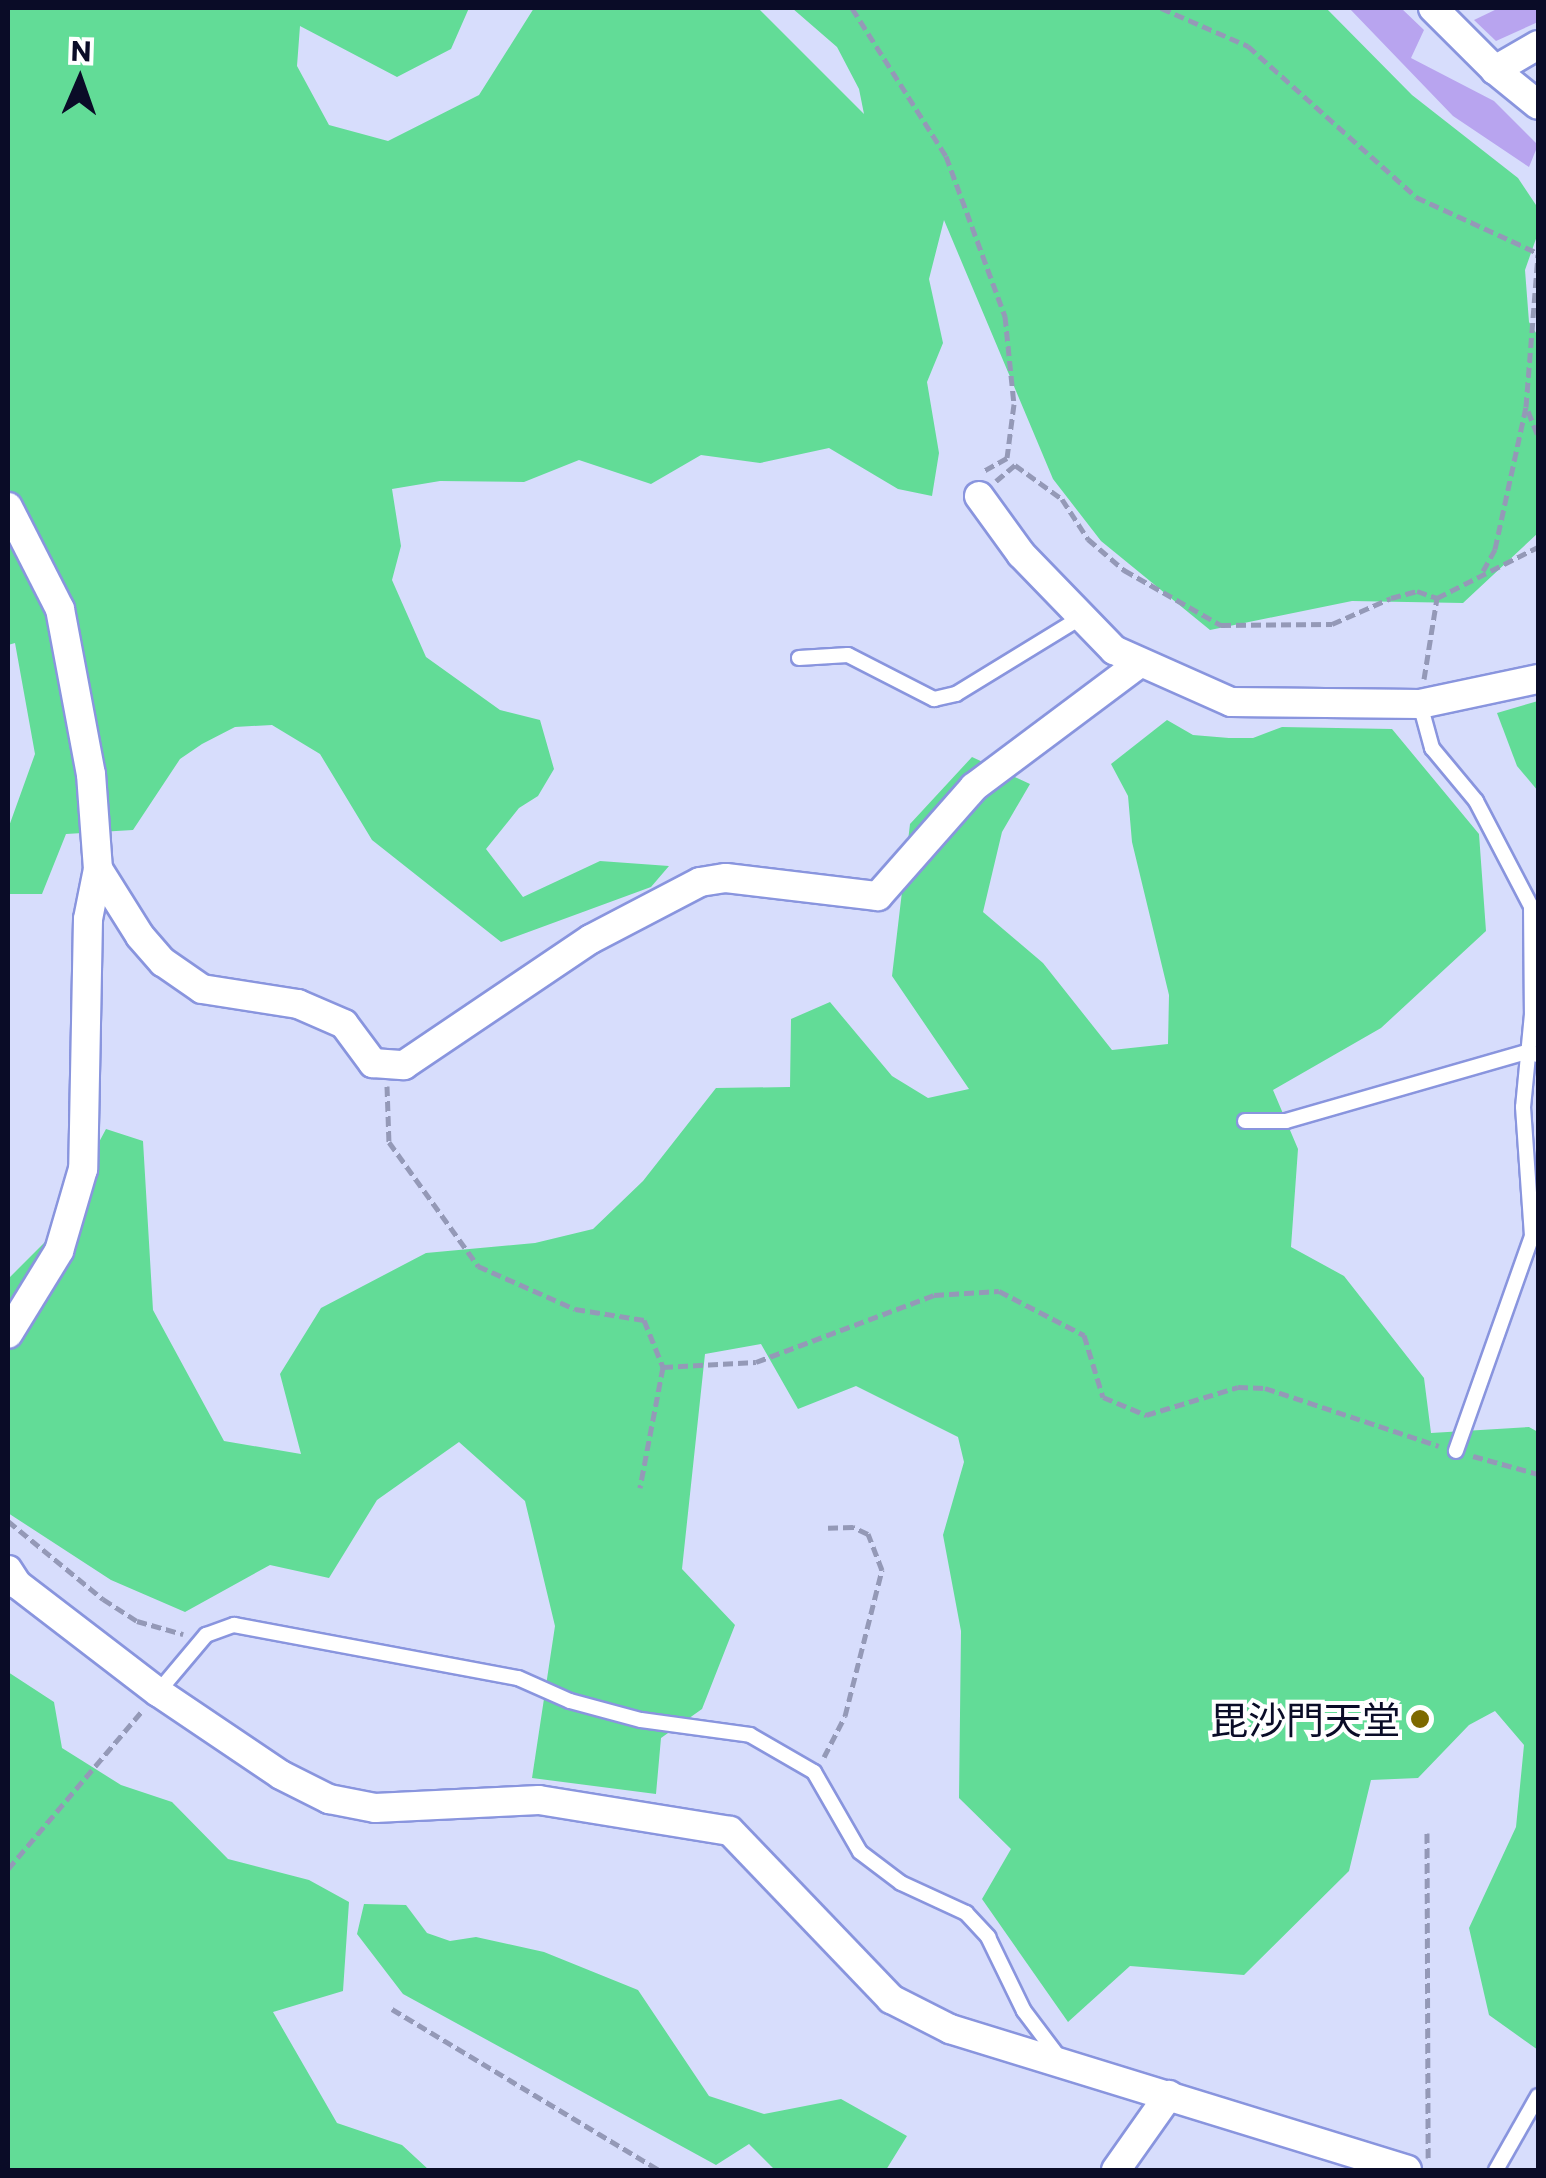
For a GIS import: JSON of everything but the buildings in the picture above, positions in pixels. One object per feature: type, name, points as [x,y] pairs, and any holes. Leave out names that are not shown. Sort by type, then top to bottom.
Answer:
[{"type":"street","points":[[1433,8],[1495,70],[1538,106]]},
{"type":"street","points":[[1495,70],[1538,45]]},
{"type":"street","points":[[978,496],[1080,618],[1114,650],[1230,702],[1420,704],[1538,679]]},
{"type":"street","points":[[8,508],[60,609],[90,774],[98,868],[88,919],[83,1168],[59,1252],[8,1334]]},
{"type":"street","points":[[98,868],[162,962],[202,989],[323,1014],[344,1024],[374,1063],[386,1068],[420,1058],[591,939],[700,882],[726,878],[878,896],[974,787],[1140,663]]},
{"type":"street","points":[[8,1570],[17,1584],[158,1692],[281,1775],[329,1799],[375,1808],[539,1800],[730,1832],[891,1999],[950,2029],[1062,2060],[1407,2170]]},
{"type":"street","points":[[1116,2170],[1168,2096]]},
{"type":"lane","points":[[799,658],[848,655],[934,699],[956,694],[1080,618]]},
{"type":"lane","points":[[1420,704],[1432,748],[1476,802],[1531,906],[1532,1053],[1523,1107],[1532,1236],[1456,1452]]},
{"type":"lane","points":[[1245,1121],[1286,1121],[1532,1053]]},
{"type":"lane","points":[[158,1692],[206,1635],[234,1625],[289,1631],[518,1678],[570,1701],[642,1720],[750,1735],[814,1772],[860,1852],[901,1884],[966,1913],[988,1937],[1024,2011],[1062,2060]]},
{"type":"lane","points":[[1496,2170],[1538,2096]]},
{"type":"path","points":[[852,8],[946,156],[1005,316],[1014,404],[1006,458],[979,474],[978,496]]},
{"type":"path","points":[[1160,8],[1248,46],[1416,197],[1538,253],[1526,407],[1496,549],[1482,574]]},
{"type":"path","points":[[1526,407],[1538,436]]},
{"type":"path","points":[[978,496],[1015,465],[1062,499],[1088,539],[1124,570],[1220,625],[1332,624],[1417,591],[1437,598],[1538,547]]},
{"type":"path","points":[[1420,704],[1437,598]]},
{"type":"path","points":[[386,1068],[389,1142],[478,1266],[575,1309],[644,1320],[663,1367],[640,1488]]},
{"type":"path","points":[[663,1367],[756,1362],[934,1294],[999,1290],[1084,1336],[1103,1397],[1146,1416],[1238,1387],[1265,1388],[1456,1452],[1538,1474]]},
{"type":"path","points":[[8,1521],[137,1621],[175,1634],[206,1635]]},
{"type":"path","points":[[814,1772],[846,1716],[882,1570],[868,1534],[853,1527],[828,1528]]},
{"type":"path","points":[[8,1869],[158,1692]]},
{"type":"path","points":[[1427,1833],[1428,2170]]},
{"type":"path","points":[[392,2009],[659,2170]]},
{"type":"green space","points":[[8,8],[469,8],[451,49],[397,77],[300,26],[297,66],[329,125],[388,141],[479,95],[534,8],[758,8],[864,114],[859,89],[837,47],[792,8],[1326,8],[1412,95],[1518,178],[1538,208],[1538,233],[1525,270],[1529,322],[1538,336],[1538,533],[1463,603],[1352,601],[1210,630],[1101,541],[1053,479],[944,220],[929,279],[943,343],[927,382],[939,453],[932,496],[898,489],[829,448],[760,463],[701,455],[651,484],[579,460],[524,482],[440,481],[392,489],[401,546],[392,580],[426,657],[500,710],[540,720],[554,769],[538,796],[519,808],[486,849],[523,897],[600,861],[669,866],[651,887],[501,942],[372,840],[320,754],[272,725],[235,727],[202,744],[180,759],[133,830],[66,834],[42,894],[8,894],[8,829],[35,754],[15,643],[8,645],[8,528],[22,510],[8,487]]},
{"type":"green space","points":[[1538,701],[1538,791],[1517,766],[1497,713]]},
{"type":"green space","points":[[1167,720],[1193,735],[1229,738],[1253,738],[1282,727],[1392,729],[1479,834],[1486,931],[1381,1028],[1273,1090],[1298,1149],[1291,1247],[1344,1276],[1424,1378],[1431,1433],[1529,1427],[1538,1432],[1538,2050],[1489,2015],[1469,1928],[1516,1827],[1524,1745],[1495,1711],[1469,1725],[1418,1778],[1371,1780],[1349,1871],[1244,1975],[1130,1966],[1068,2022],[982,1899],[1011,1849],[959,1798],[961,1631],[943,1535],[964,1462],[958,1437],[856,1386],[798,1409],[761,1344],[705,1354],[682,1569],[735,1625],[702,1709],[661,1738],[656,1794],[532,1778],[555,1626],[525,1501],[459,1442],[377,1500],[329,1578],[270,1565],[185,1612],[111,1580],[8,1513],[8,1279],[47,1240],[106,1129],[143,1141],[153,1310],[224,1441],[301,1454],[280,1374],[321,1308],[426,1253],[535,1243],[593,1229],[643,1181],[716,1088],[790,1087],[791,1019],[830,1002],[892,1076],[928,1098],[969,1089],[892,976],[910,824],[972,757],[1030,784],[1002,832],[983,912],[1043,963],[1112,1050],[1168,1044],[1169,995],[1132,842],[1128,796],[1111,764]]},
{"type":"green space","points":[[8,1672],[54,1702],[62,1748],[121,1785],[172,1802],[228,1859],[309,1880],[349,1902],[343,1991],[273,2012],[337,2123],[402,2145],[429,2170],[8,2170]]},
{"type":"green space","points":[[364,1904],[406,1905],[427,1933],[450,1941],[476,1937],[544,1952],[638,1990],[709,2096],[764,2114],[841,2099],[907,2136],[886,2170],[775,2170],[749,2144],[716,2165],[403,1994],[357,1934]]},
{"type":"place","name":"毘沙門天堂","points":[[1420,1719]]}]
